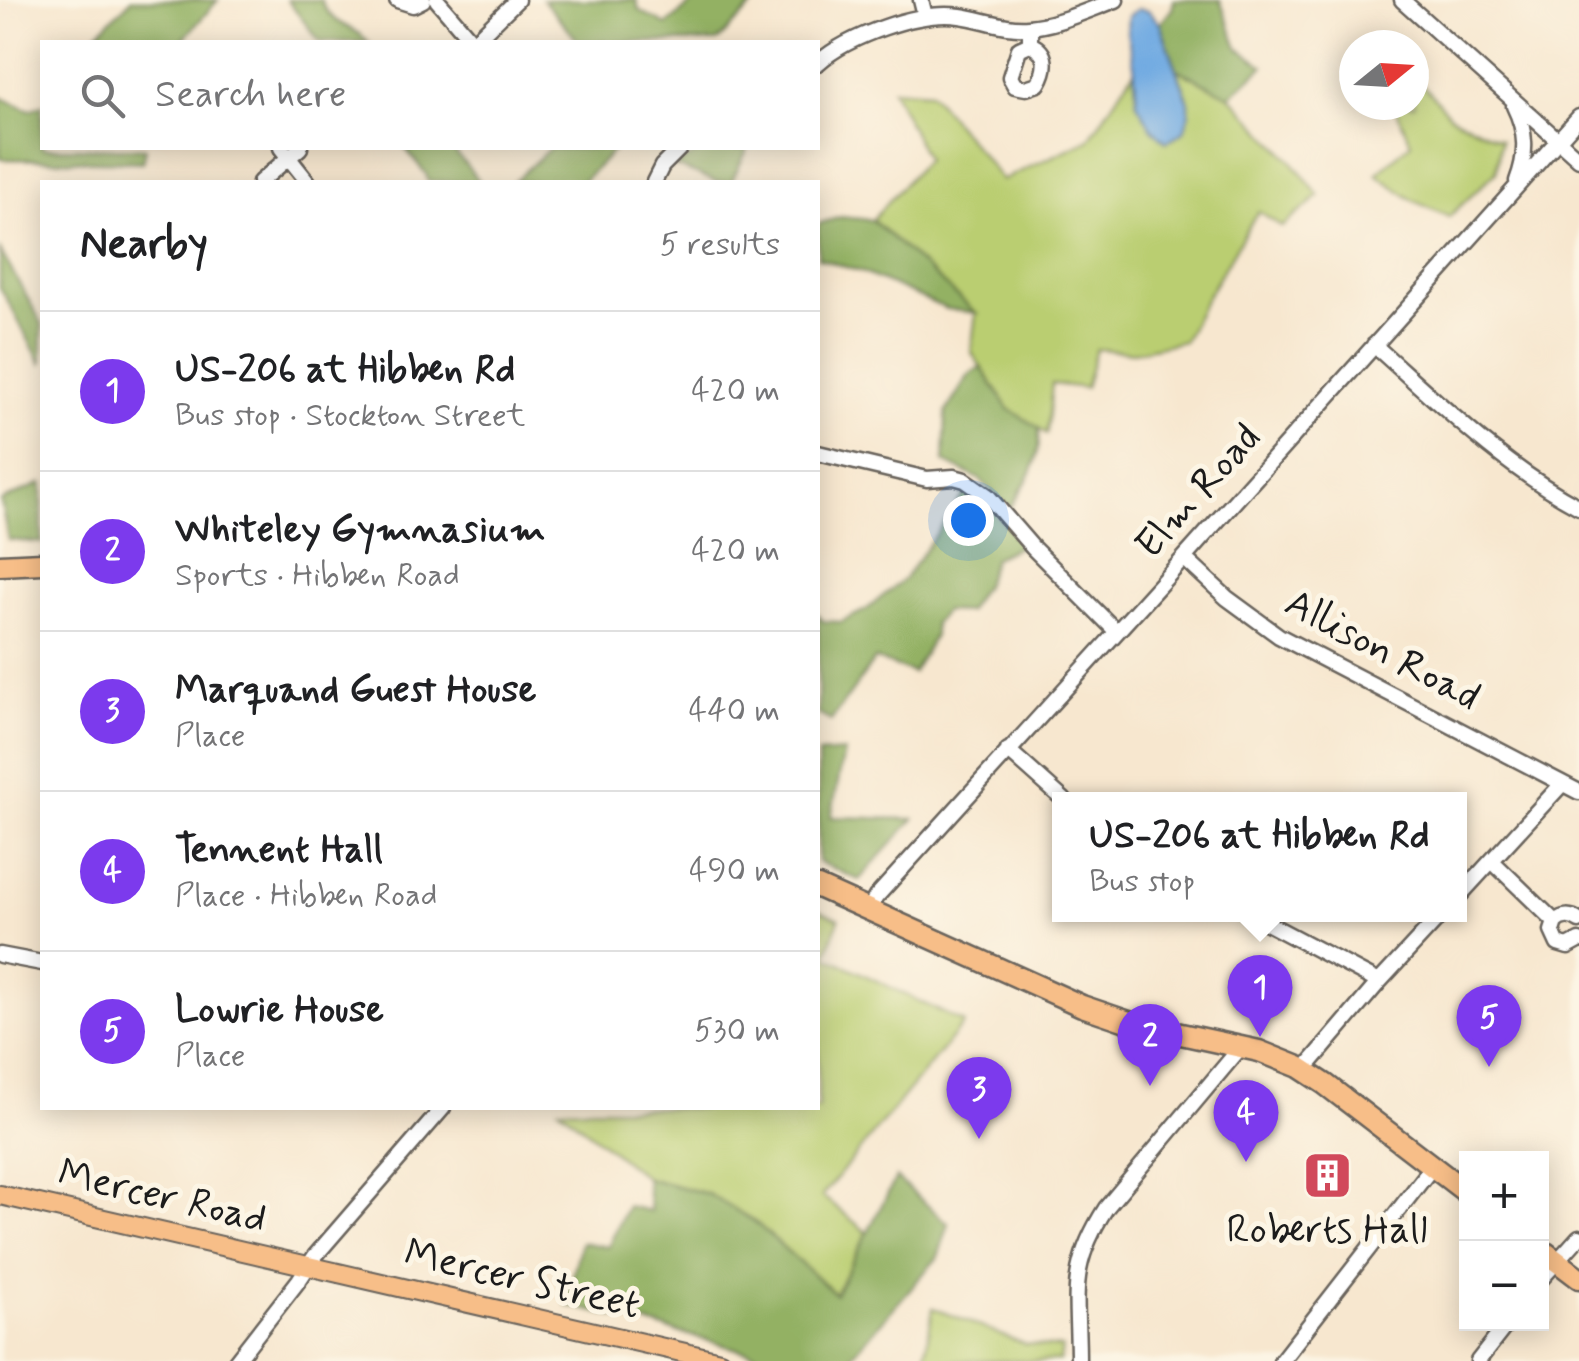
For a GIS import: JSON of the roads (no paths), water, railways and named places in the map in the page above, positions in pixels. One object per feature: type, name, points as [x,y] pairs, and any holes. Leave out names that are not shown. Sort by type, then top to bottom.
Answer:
[{"type":"highway","points":[[0,564],[40,563]]},
{"type":"highway","points":[[820,888],[1108,1016],[1277,1057],[1304,1070],[1459,1187]]},
{"type":"highway","points":[[1549,1256],[1579,1278]]},
{"type":"main road","name":"Mercer Road","points":[[0,1196],[308,1266]]},
{"type":"main road","name":"Mercer Street","points":[[308,1266],[720,1361]]},
{"type":"street","points":[[397,0],[413,4],[423,0]]},
{"type":"street","points":[[437,0],[471,40]]},
{"type":"street","points":[[475,40],[517,0]]},
{"type":"street","points":[[920,0],[925,16]]},
{"type":"street","points":[[820,62],[838,48],[901,21],[925,16],[960,16],[1003,26],[1030,27],[1116,0]]},
{"type":"street","points":[[1402,0],[1579,160]]},
{"type":"street","points":[[1030,27],[1030,44]]},
{"type":"street","points":[[1505,93],[1520,117],[1524,133],[1524,160],[1514,188]]},
{"type":"street","name":"Elm Road","points":[[868,911],[876,897],[1579,117]]},
{"type":"street","points":[[655,180],[678,150]]},
{"type":"street","points":[[262,180],[289,151],[307,180]]},
{"type":"street","points":[[1374,345],[1486,445],[1579,507]]},
{"type":"street","points":[[820,453],[928,478],[966,480],[988,496],[1116,631]]},
{"type":"street","name":"Allison Road","points":[[1184,558],[1240,608],[1292,644],[1579,792]]},
{"type":"street","points":[[1008,750],[1055,792]]},
{"type":"street","points":[[1467,888],[1562,784]]},
{"type":"street","points":[[1492,861],[1555,922]]},
{"type":"street","points":[[1579,921],[1569,916],[1559,918],[1552,931],[1558,944],[1568,947],[1579,942]]},
{"type":"street","points":[[1265,922],[1379,982]]},
{"type":"street","points":[[1304,1070],[1435,922]]},
{"type":"street","points":[[0,954],[40,963]]},
{"type":"street","points":[[1078,1361],[1075,1287],[1078,1266],[1094,1228],[1242,1047]]},
{"type":"street","points":[[236,1361],[308,1266],[441,1110]]},
{"type":"street","points":[[1281,1361],[1432,1166]]},
{"type":"street","points":[[1549,1256],[1579,1237]]},
{"type":"street","points":[[1478,1361],[1502,1331]]},
{"type":"water","points":[[1137,9],[1149,11],[1160,24],[1189,102],[1184,131],[1166,142],[1152,129],[1137,103],[1127,33],[1128,16]]},
{"type":"place","name":"US-206 at Hibben Rd","points":[[1260,1037]]},
{"type":"place","name":"Lowrie House","points":[[1489,1067]]},
{"type":"place","name":"Whiteley Gymnasium","points":[[1150,1086]]},
{"type":"place","name":"Marquand Guest House","points":[[979,1139]]},
{"type":"place","name":"Tennent Hall","points":[[1246,1162]]},
{"type":"place","name":"Roberts Hall","points":[[1327,1176]]}]
